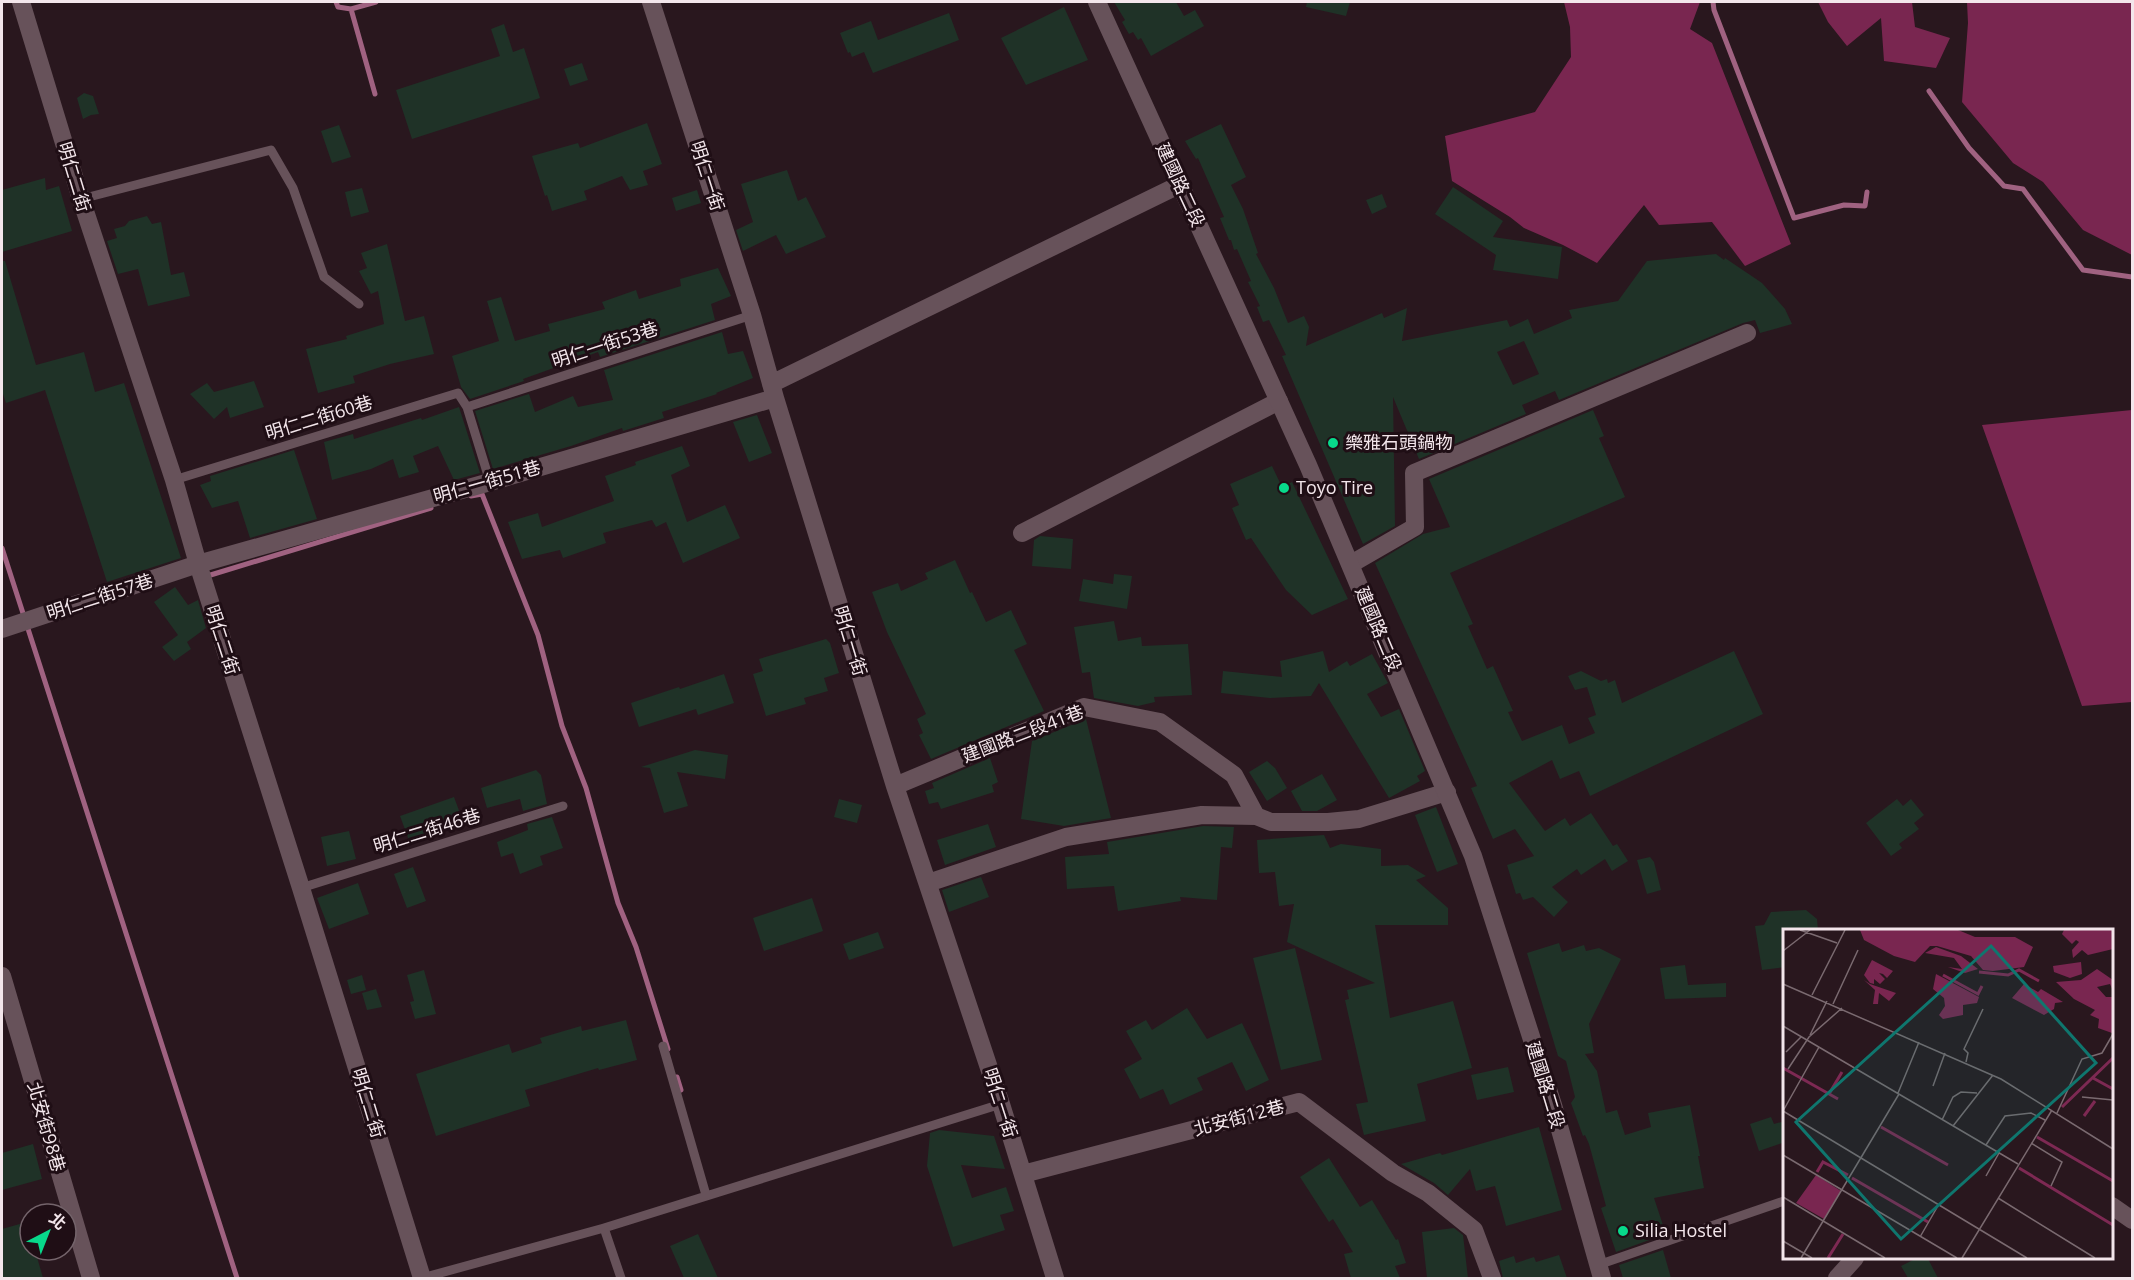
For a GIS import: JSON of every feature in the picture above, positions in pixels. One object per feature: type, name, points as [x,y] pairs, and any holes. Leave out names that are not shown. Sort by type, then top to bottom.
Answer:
[{"type":"street","name":"明仁二街","points":[[21,2],[81,199],[174,480],[198,564],[421,1278]]},
{"type":"street","name":"明仁一街","points":[[651,2],[752,315],[773,391],[895,786],[1055,1278]]},
{"type":"street","name":"建國路二段","points":[[1097,2],[1351,564],[1473,856],[1553,1105],[1600,1271]]},
{"type":"street","name":"明仁一街51巷","points":[[198,564],[490,482],[773,391],[1179,185]]},
{"type":"street","points":[[1351,564],[1415,527],[1414,473],[1747,333]]},
{"type":"street","points":[[1022,533],[1279,401]]},
{"type":"street","name":"明仁二街57巷","points":[[2,628],[198,564]]},
{"type":"street","name":"建國路二段41巷","points":[[895,786],[1084,706],[1160,722],[1234,775],[1256,816]]},
{"type":"street","points":[[928,883],[1066,837],[1202,815],[1256,816],[1271,822],[1328,822],[1359,819],[1447,792]]},
{"type":"street","name":"北安街98巷","points":[[2,976],[91,1278]]},
{"type":"street","name":"北安街12巷","points":[[1023,1174],[1299,1102],[1393,1173],[1428,1193],[1474,1230],[1492,1278]]},
{"type":"street","points":[[2113,1207],[2133,1220]]},
{"type":"street","points":[[1837,1278],[1853,1259]]},
{"type":"lane","points":[[81,199],[271,150],[293,188],[324,277],[359,304]]},
{"type":"lane","name":"明仁一街53巷","points":[[467,407],[752,315]]},
{"type":"lane","name":"明仁二街60巷","points":[[174,480],[458,393],[467,407]]},
{"type":"lane","points":[[467,407],[490,482]]},
{"type":"lane","name":"明仁二街46巷","points":[[301,888],[563,806]]},
{"type":"lane","points":[[663,1046],[706,1195]]},
{"type":"lane","points":[[421,1278],[604,1228],[1000,1104]]},
{"type":"lane","points":[[1600,1271],[1783,1203]]},
{"type":"lane","points":[[604,1228],[621,1278]]},
{"type":"shaded area","points":[[1564,2],[1700,2],[1690,29],[1712,43],[1791,244],[1745,266],[1712,222],[1659,225],[1644,205],[1597,263],[1524,228],[1452,181],[1445,136],[1535,112],[1571,57],[1570,27]]},
{"type":"shaded area","points":[[1818,2],[1912,2],[1915,27],[1950,38],[1936,68],[1884,61],[1881,18],[1847,46],[1828,22]]},
{"type":"shaded area","points":[[1967,2],[2132,2],[2132,255],[2083,230],[2043,182],[2013,163],[1962,102],[1968,23]]},
{"type":"shaded area","points":[[2132,410],[2132,702],[2082,706],[1982,425]]},
{"type":"building","points":[[1114,2],[1176,2],[1184,16],[1195,10],[1204,26],[1151,56],[1141,38],[1138,40],[1133,32],[1129,34],[1122,22],[1125,20]]},
{"type":"building","points":[[1307,2],[1350,2],[1346,16],[1306,7]]},
{"type":"building","points":[[1064,7],[1088,60],[1026,85],[1001,38]]},
{"type":"building","points":[[949,13],[959,40],[873,73],[864,52],[852,57],[850,52],[848,53],[840,33],[871,21],[878,40]]},
{"type":"building","points":[[504,24],[513,52],[524,48],[540,98],[412,139],[396,90],[500,56],[491,29]]},
{"type":"building","points":[[582,63],[588,80],[570,86],[564,69]]},
{"type":"building","points":[[84,93],[93,96],[99,114],[83,119],[77,98]]},
{"type":"building","points":[[647,123],[662,164],[643,171],[648,185],[630,190],[622,176],[584,191],[587,200],[552,211],[532,156],[578,143],[580,148]]},
{"type":"building","points":[[1221,124],[1246,177],[1231,185],[1243,209],[1258,253],[1256,254],[1274,288],[1288,323],[1304,316],[1309,327],[1306,346],[1382,313],[1384,318],[1407,308],[1402,341],[1507,320],[1510,327],[1528,319],[1534,334],[1572,318],[1569,310],[1618,301],[1647,261],[1716,254],[1762,283],[1785,309],[1792,324],[1760,333],[1755,320],[1743,323],[1559,400],[1555,391],[1522,405],[1526,414],[1419,459],[1393,397],[1395,526],[1363,544],[1282,356],[1286,355],[1269,320],[1263,322],[1257,307],[1260,306],[1248,282],[1251,281],[1220,218],[1224,217],[1198,158],[1196,159],[1185,141]],"holes":[[[1524,341],[1539,374],[1513,385],[1497,352]]]},
{"type":"building","points":[[339,125],[351,157],[332,163],[321,131]]},
{"type":"building","points":[[787,170],[798,201],[806,197],[826,237],[786,254],[776,235],[743,251],[736,230],[753,222],[741,184]]},
{"type":"building","points":[[45,178],[46,190],[59,186],[72,231],[2,252],[2,190]]},
{"type":"building","points":[[1453,187],[1503,221],[1493,237],[1562,247],[1558,279],[1493,270],[1496,255],[1435,214]]},
{"type":"building","points":[[362,188],[369,212],[351,217],[345,192]]},
{"type":"building","points":[[697,190],[701,203],[676,211],[672,198]]},
{"type":"building","points":[[1382,194],[1387,207],[1372,214],[1366,200]]},
{"type":"building","points":[[147,216],[152,224],[161,222],[171,275],[184,272],[190,296],[148,306],[138,269],[118,274],[107,241],[117,238],[114,229],[125,226],[129,221]]},
{"type":"building","points":[[387,244],[405,321],[424,316],[434,354],[390,364],[353,376],[355,383],[318,393],[306,349],[347,339],[346,336],[384,324],[378,291],[371,294],[359,271],[367,268],[361,253]]},
{"type":"building","points":[[2,261],[5,261],[36,365],[84,352],[95,392],[124,383],[181,558],[107,582],[45,390],[6,403],[2,391]]},
{"type":"building","points":[[718,268],[731,296],[711,304],[715,320],[600,357],[598,352],[470,399],[461,387],[452,356],[499,341],[487,301],[501,297],[515,341],[550,331],[548,324],[605,309],[602,302],[636,290],[639,299],[681,286],[680,279]]},
{"type":"building","points":[[722,332],[728,354],[743,351],[753,378],[717,394],[662,412],[664,418],[623,431],[622,428],[493,469],[475,411],[529,394],[535,412],[573,396],[578,407],[613,400],[604,370]]},
{"type":"building","points":[[254,381],[264,407],[230,418],[227,407],[214,419],[190,394],[207,383],[214,392]]},
{"type":"building","points":[[459,407],[480,473],[454,480],[438,446],[413,456],[419,472],[399,478],[393,459],[371,469],[332,480],[324,442],[353,434],[354,439]]},
{"type":"building","points":[[1593,410],[1604,436],[1599,438],[1625,497],[1450,573],[1473,624],[1468,626],[1487,669],[1493,666],[1513,711],[1508,712],[1522,741],[1562,725],[1569,744],[1595,733],[1588,718],[1596,715],[1587,687],[1575,690],[1568,676],[1581,671],[1601,681],[1607,679],[1608,683],[1615,680],[1622,703],[1734,651],[1763,714],[1590,796],[1579,771],[1560,779],[1552,760],[1509,783],[1545,831],[1565,818],[1570,826],[1591,813],[1613,846],[1617,844],[1628,861],[1612,871],[1605,859],[1581,875],[1577,869],[1552,887],[1568,902],[1554,917],[1533,897],[1523,900],[1520,893],[1516,894],[1507,865],[1534,856],[1515,829],[1493,839],[1471,788],[1477,786],[1375,563],[1423,534],[1450,527],[1429,479]]},
{"type":"building","points":[[757,415],[772,453],[749,462],[733,422]]},
{"type":"building","points":[[682,446],[690,466],[671,475],[687,522],[725,505],[740,538],[683,563],[666,522],[656,527],[652,520],[603,533],[606,543],[563,558],[560,550],[522,559],[508,522],[538,513],[542,527],[614,501],[605,476],[636,465],[635,462]]},
{"type":"building","points":[[294,450],[317,519],[250,538],[238,501],[212,508],[200,485],[211,481],[210,476]]},
{"type":"building","points":[[1272,466],[1282,487],[1292,482],[1348,599],[1312,615],[1286,590],[1251,538],[1246,540],[1232,508],[1239,505],[1230,484]]},
{"type":"building","points":[[1040,536],[1073,539],[1071,569],[1032,566],[1034,540]]},
{"type":"building","points":[[955,560],[986,622],[1011,610],[1027,644],[1014,650],[1044,711],[931,759],[919,735],[923,733],[917,719],[926,714],[887,632],[872,592],[898,583],[901,591],[928,579],[925,573]]},
{"type":"building","points":[[1114,574],[1132,576],[1127,609],[1079,601],[1083,579],[1113,584]]},
{"type":"building","points":[[175,587],[188,605],[198,600],[206,628],[187,642],[191,649],[174,661],[162,647],[178,635],[154,602]]},
{"type":"building","points":[[1114,621],[1118,641],[1141,637],[1142,646],[1188,644],[1192,695],[1154,697],[1155,702],[1138,706],[1094,698],[1090,672],[1082,673],[1074,627]]},
{"type":"building","points":[[826,639],[830,643],[839,673],[824,678],[828,691],[804,698],[806,704],[766,716],[753,674],[763,671],[759,659]]},
{"type":"building","points":[[1323,651],[1329,672],[1347,661],[1350,666],[1372,654],[1388,683],[1367,694],[1381,717],[1399,709],[1425,771],[1417,776],[1420,781],[1389,798],[1319,683],[1311,696],[1270,698],[1221,693],[1223,671],[1282,677],[1280,661]]},
{"type":"building","points":[[724,674],[734,703],[698,715],[696,709],[639,727],[631,703]]},
{"type":"building","points":[[1086,719],[1111,818],[1064,826],[1021,819],[1032,741]]},
{"type":"building","points":[[695,750],[728,755],[725,779],[677,772],[688,806],[664,813],[650,768],[641,767]]},
{"type":"building","points":[[990,758],[998,782],[992,785],[994,792],[941,809],[938,802],[929,804],[925,791],[934,788],[932,783]]},
{"type":"building","points":[[1267,761],[1275,768],[1287,788],[1267,801],[1249,772]]},
{"type":"building","points":[[536,770],[541,775],[547,804],[523,811],[520,799],[487,808],[481,788]]},
{"type":"building","points":[[1322,774],[1337,800],[1317,811],[1302,811],[1291,791]]},
{"type":"building","points":[[454,797],[464,824],[410,843],[400,816]]},
{"type":"building","points":[[839,799],[862,805],[857,823],[834,817]]},
{"type":"building","points":[[1897,799],[1903,806],[1911,799],[1924,815],[1914,823],[1919,829],[1899,844],[1902,848],[1891,856],[1866,823]]},
{"type":"building","points":[[1436,807],[1458,864],[1437,872],[1415,815]]},
{"type":"building","points":[[552,817],[563,848],[540,856],[543,865],[520,874],[513,853],[501,857],[497,842],[528,830],[527,824]]},
{"type":"building","points":[[988,824],[996,847],[945,865],[937,840]]},
{"type":"building","points":[[1203,826],[1234,827],[1232,848],[1221,847],[1217,900],[1180,897],[1181,901],[1118,911],[1114,886],[1067,889],[1065,857],[1109,854],[1107,842]]},
{"type":"building","points":[[349,831],[356,859],[327,866],[321,837]]},
{"type":"building","points":[[1324,835],[1330,848],[1341,844],[1381,849],[1381,866],[1408,865],[1426,876],[1416,880],[1448,908],[1448,925],[1375,925],[1390,1018],[1453,1001],[1472,1068],[1417,1084],[1426,1121],[1364,1135],[1356,1104],[1368,1102],[1345,1000],[1349,999],[1347,990],[1375,983],[1287,942],[1294,904],[1279,906],[1275,872],[1259,873],[1257,840]]},
{"type":"building","points":[[1650,857],[1654,862],[1661,890],[1647,894],[1637,860]]},
{"type":"building","points":[[413,867],[426,901],[407,908],[394,874]]},
{"type":"building","points":[[981,877],[989,897],[949,912],[942,890]]},
{"type":"building","points":[[358,883],[369,914],[329,929],[317,898]]},
{"type":"building","points":[[812,898],[823,931],[764,951],[753,918]]},
{"type":"building","points":[[1806,910],[1817,919],[1818,929],[1783,929],[1783,967],[1762,970],[1755,926],[1764,925],[1771,912]]},
{"type":"building","points":[[878,932],[884,948],[849,960],[843,944]]},
{"type":"building","points":[[1559,943],[1562,952],[1584,945],[1586,951],[1599,948],[1621,959],[1589,1024],[1594,1053],[1585,1054],[1597,1071],[1606,1113],[1617,1110],[1625,1135],[1651,1127],[1648,1113],[1690,1105],[1700,1156],[1698,1156],[1704,1188],[1654,1198],[1666,1234],[1616,1252],[1601,1208],[1606,1206],[1589,1144],[1585,1135],[1583,1136],[1571,1103],[1575,1097],[1566,1061],[1558,1056],[1527,953]]},
{"type":"building","points":[[1295,948],[1322,1060],[1281,1070],[1253,958]]},
{"type":"building","points":[[1685,965],[1688,985],[1726,983],[1726,997],[1665,999],[1660,968]]},
{"type":"building","points":[[424,970],[436,1014],[415,1019],[410,1002],[414,1001],[407,975]]},
{"type":"building","points":[[362,975],[366,990],[351,994],[347,980]]},
{"type":"building","points":[[376,989],[382,1007],[367,1010],[362,993]]},
{"type":"building","points":[[1187,1008],[1207,1039],[1242,1023],[1269,1080],[1246,1091],[1232,1062],[1197,1078],[1203,1090],[1170,1105],[1163,1089],[1140,1099],[1124,1069],[1142,1059],[1126,1031],[1146,1020],[1152,1030]]},
{"type":"building","points":[[626,1020],[637,1060],[599,1070],[598,1068],[525,1090],[530,1106],[436,1136],[416,1074],[509,1044],[512,1053],[542,1043],[540,1038],[581,1026],[582,1031]]},
{"type":"building","points":[[1508,1067],[1514,1092],[1477,1100],[1471,1075]]},
{"type":"building","points":[[1771,1117],[1774,1124],[1783,1122],[1783,1143],[1759,1151],[1750,1124]]},
{"type":"building","points":[[1539,1127],[1562,1210],[1506,1226],[1495,1186],[1476,1191],[1470,1169],[1448,1195],[1434,1183],[1401,1164],[1440,1153],[1442,1155]]},
{"type":"building","points":[[939,1130],[994,1136],[1005,1169],[961,1165],[972,1198],[1006,1187],[1014,1211],[1000,1215],[1005,1230],[953,1247],[927,1166],[930,1133]]},
{"type":"building","points":[[33,1144],[42,1179],[2,1190],[2,1153]]},
{"type":"building","points":[[1329,1158],[1360,1207],[1372,1200],[1396,1240],[1398,1239],[1406,1263],[1395,1266],[1400,1278],[1351,1278],[1344,1254],[1353,1252],[1333,1219],[1329,1222],[1300,1177]]},
{"type":"building","points":[[18,1225],[18,1262],[38,1262],[43,1278],[2,1278],[2,1229]]},
{"type":"building","points":[[1454,1228],[1463,1235],[1468,1278],[1427,1278],[1422,1232]]},
{"type":"building","points":[[698,1234],[718,1278],[684,1278],[670,1246]]},
{"type":"building","points":[[1663,1250],[1671,1278],[1623,1278],[1619,1265]]},
{"type":"building","points":[[1559,1255],[1567,1278],[1503,1278],[1499,1261],[1514,1256],[1516,1263],[1534,1257],[1536,1262]]},
{"type":"building","points":[[1915,1259],[1928,1259],[1938,1278],[1908,1278],[1901,1266]]},
{"type":"waterway","points":[[336,2],[338,7],[351,9],[375,94]]},
{"type":"waterway","points":[[351,9],[376,2]]},
{"type":"waterway","points":[[1713,2],[1714,10],[1794,218],[1844,205],[1865,206],[1867,192]]},
{"type":"waterway","points":[[1929,91],[1969,148],[2004,186],[2023,189],[2083,270],[2132,277]]},
{"type":"waterway","points":[[471,496],[482,494],[538,635],[562,726],[586,788],[618,903],[636,947],[668,1049]]},
{"type":"waterway","points":[[204,577],[431,508]]},
{"type":"waterway","points":[[2,548],[237,1278]]},
{"type":"waterway","points":[[677,1077],[681,1090]]},
{"type":"place","name":"樂雅石頭鍋物","points":[[1333,443]]},
{"type":"place","name":"Toyo Tire","points":[[1284,488]]},
{"type":"place","name":"Silia Hostel","points":[[1623,1231]]}]
